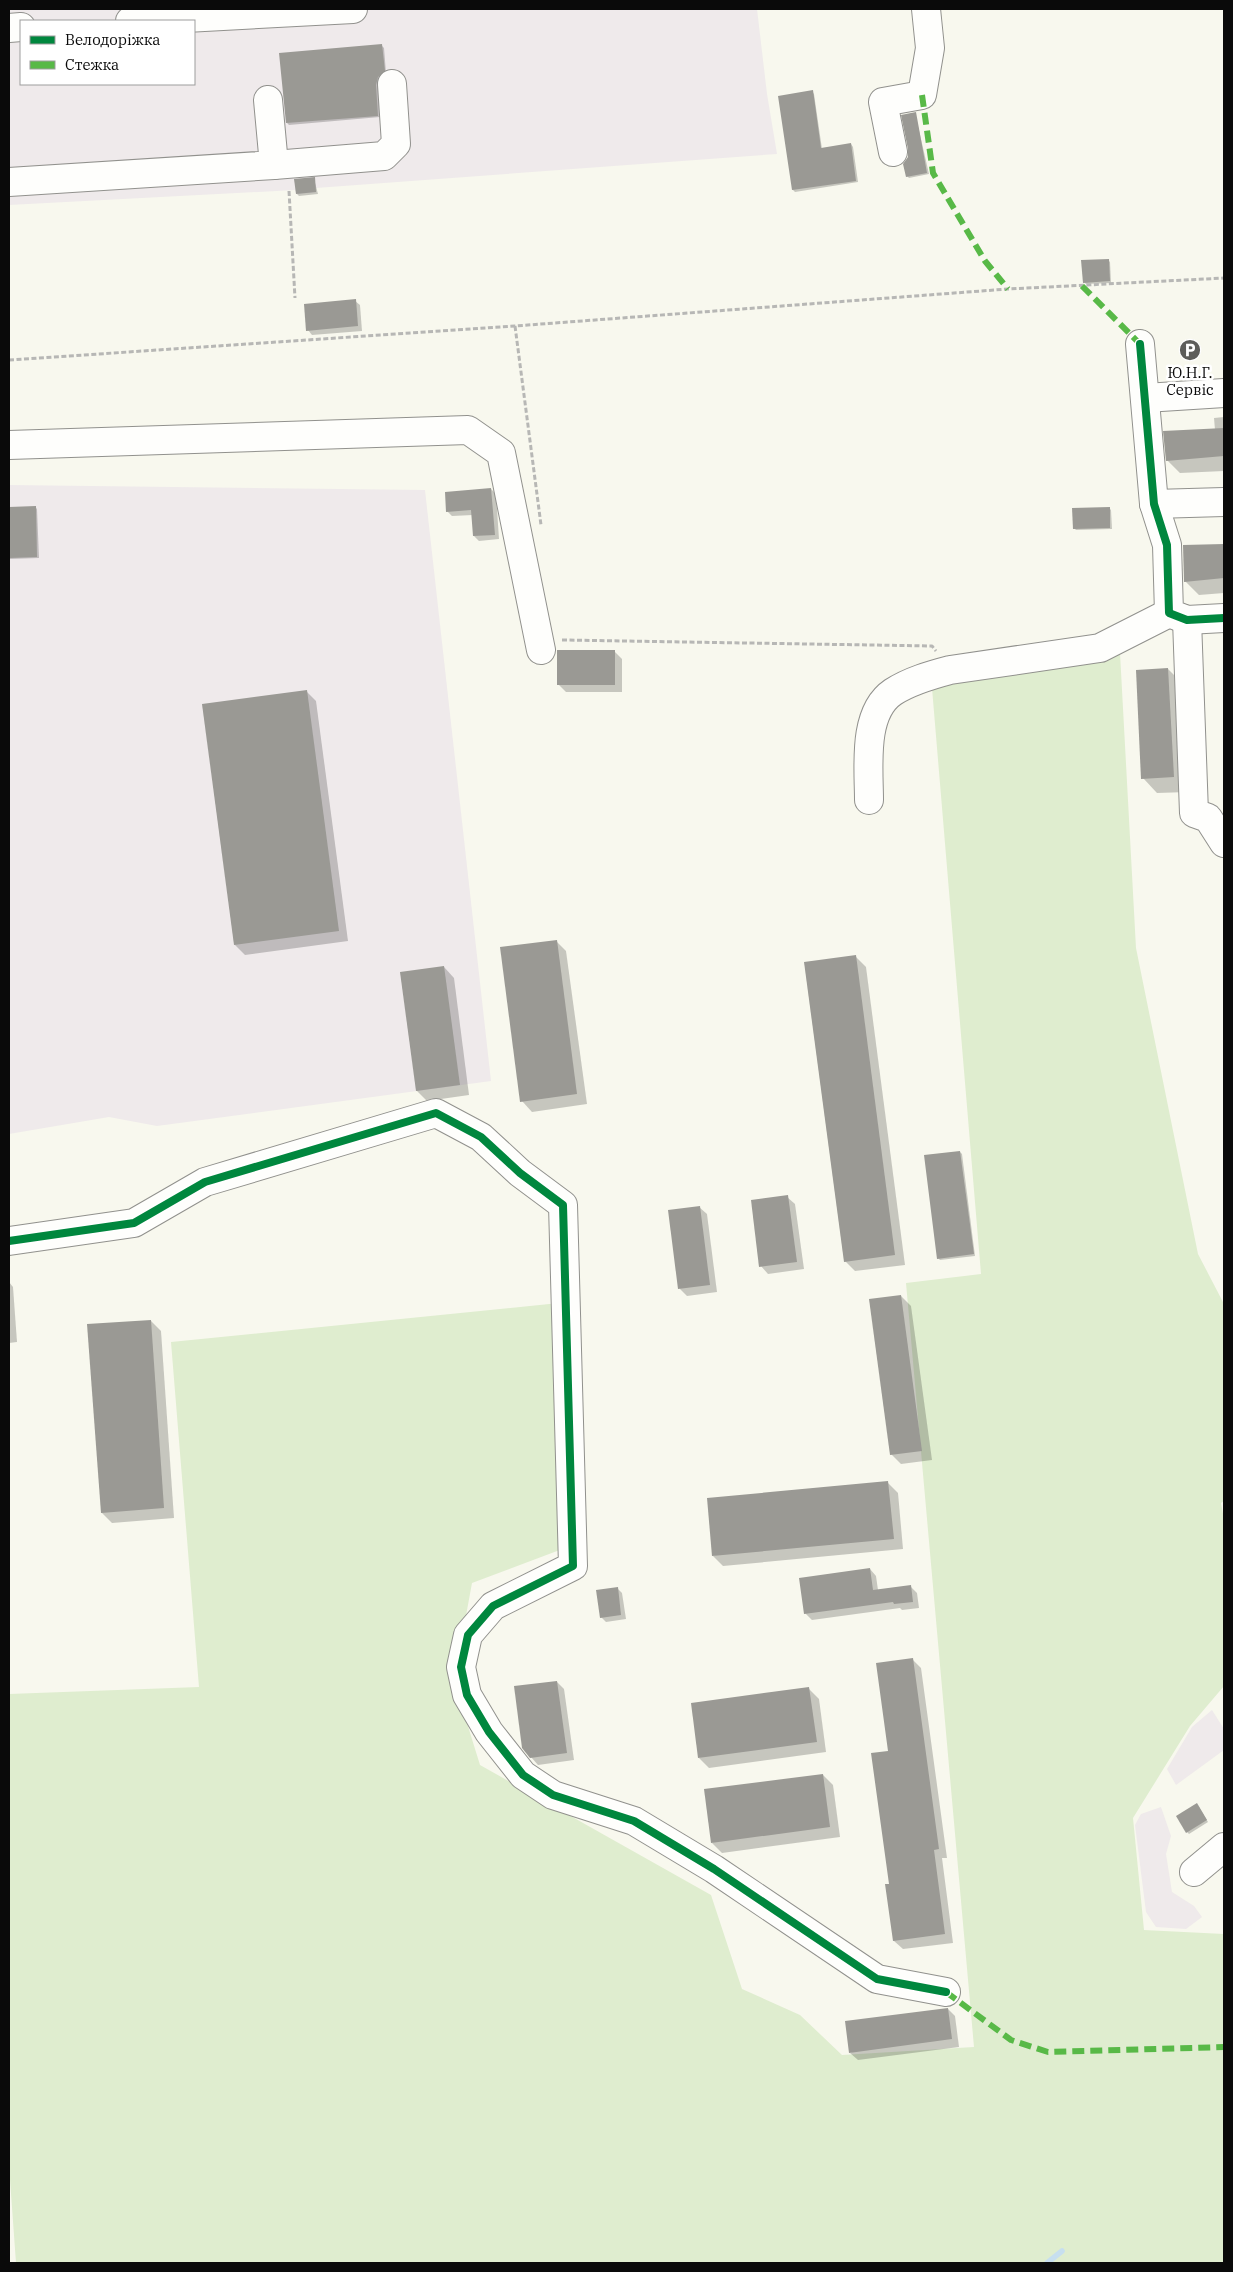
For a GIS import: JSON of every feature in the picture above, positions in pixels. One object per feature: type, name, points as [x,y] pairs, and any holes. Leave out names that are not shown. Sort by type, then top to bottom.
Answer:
[{"type":"street","points":[[149,20],[353,9]]},
{"type":"street","points":[[893,152],[883,102],[922,95],[930,48],[926,9]]},
{"type":"street","points":[[9,182],[384,156],[396,144],[392,84]]},
{"type":"street","points":[[268,100],[274,165]]},
{"type":"street","points":[[1140,344],[1154,504],[1167,545],[1178,616],[1194,813],[1208,818],[1224,843]]},
{"type":"street","points":[[1145,398],[1224,393]]},
{"type":"street","points":[[9,445],[468,430],[501,453],[549,645]]},
{"type":"street","points":[[1154,504],[1224,502]]},
{"type":"street","points":[[869,800],[870,733],[876,713],[892,693],[927,676],[950,670],[1100,648],[1178,616],[1224,618]]},
{"type":"street","points":[[9,1241],[134,1223],[205,1182],[436,1113],[480,1137],[520,1173],[563,1205],[574,1566],[493,1606],[468,1635],[461,1666],[467,1695],[489,1732],[523,1775],[553,1795],[634,1820],[714,1869],[877,1979],[946,1992]]},
{"type":"street","points":[[1194,1872],[1224,1847]]},
{"type":"path","points":[[289,191],[295,298]]},
{"type":"path","points":[[9,360],[515,326],[1008,289],[1224,278]]},
{"type":"path","points":[[515,326],[542,532]]},
{"type":"path","points":[[549,645],[932,646],[950,670]]},
{"type":"shaded area","points":[[9,9],[757,9],[767,94],[777,154],[316,188],[316,192],[296,194],[295,190],[9,205]]},
{"type":"shaded area","points":[[9,485],[425,490],[491,1081],[157,1126],[109,1117],[9,1134]]},
{"type":"shaded area","points":[[1212,1710],[1224,1729],[1224,1750],[1176,1785],[1167,1769],[1192,1727]]},
{"type":"shaded area","points":[[1161,1807],[1171,1836],[1166,1854],[1172,1892],[1194,1906],[1202,1917],[1186,1929],[1156,1927],[1146,1912],[1135,1825],[1141,1814]]},
{"type":"green space","points":[[1120,653],[1136,948],[1198,1254],[1224,1304],[1224,1501],[1221,1503],[1224,1519],[1224,1686],[1190,1726],[1133,1818],[1144,1930],[1224,1934],[1224,2263],[16,2263],[9,2166],[9,1694],[199,1687],[171,1342],[559,1303],[565,1548],[472,1583],[454,1681],[480,1765],[711,1895],[742,1989],[800,2015],[842,2055],[974,2047],[906,1283],[981,1274],[932,688]]},
{"type":"building","points":[[382,44],[385,71],[378,77],[376,85],[378,116],[286,123],[279,53]]},
{"type":"building","points":[[813,90],[821,148],[851,143],[856,181],[792,190],[778,96]]},
{"type":"building","points":[[916,112],[927,173],[906,177],[903,164],[908,157],[908,149],[901,115]]},
{"type":"building","points":[[315,177],[316,192],[296,194],[294,179]]},
{"type":"building","points":[[1109,259],[1110,281],[1083,283],[1081,260]]},
{"type":"building","points":[[356,299],[358,326],[306,331],[304,304]]},
{"type":"building","points":[[1224,428],[1224,456],[1166,461],[1163,431]]},
{"type":"building","points":[[491,488],[495,535],[473,536],[471,510],[446,512],[445,492]]},
{"type":"building","points":[[36,506],[37,557],[9,558],[9,507]]},
{"type":"building","points":[[1110,507],[1110,528],[1073,529],[1072,508]]},
{"type":"building","points":[[1224,544],[1224,578],[1184,582],[1183,545]]},
{"type":"building","points":[[557,650],[615,650],[615,685],[557,685]]},
{"type":"building","points":[[1168,668],[1174,777],[1141,779],[1136,670]]},
{"type":"building","points":[[307,690],[339,931],[234,945],[202,704]]},
{"type":"building","points":[[557,940],[577,1094],[520,1102],[500,947]]},
{"type":"building","points":[[856,955],[895,1255],[844,1262],[804,962]]},
{"type":"building","points":[[444,966],[460,1085],[416,1091],[400,972]]},
{"type":"building","points":[[960,1151],[974,1254],[937,1259],[924,1155]]},
{"type":"building","points":[[788,1195],[797,1262],[759,1267],[751,1200]]},
{"type":"building","points":[[700,1206],[710,1285],[678,1289],[668,1210]]},
{"type":"building","points":[[901,1295],[922,1451],[890,1455],[869,1299]]},
{"type":"building","points":[[151,1320],[164,1508],[101,1513],[87,1324]]},
{"type":"building","points":[[888,1481],[894,1539],[712,1556],[707,1498]]},
{"type":"building","points":[[870,1568],[873,1590],[911,1585],[913,1602],[894,1604],[893,1602],[804,1614],[799,1578]]},
{"type":"building","points":[[618,1587],[621,1615],[600,1618],[596,1590]]},
{"type":"building","points":[[913,1658],[939,1849],[934,1850],[945,1934],[893,1941],[885,1884],[889,1884],[871,1753],[888,1751],[876,1663]]},
{"type":"building","points":[[557,1681],[567,1753],[530,1758],[522,1748],[514,1686]]},
{"type":"building","points":[[809,1687],[817,1742],[698,1758],[691,1703]]},
{"type":"building","points":[[823,1774],[830,1827],[711,1843],[704,1789]]},
{"type":"building","points":[[1197,1803],[1207,1820],[1186,1833],[1176,1816]]},
{"type":"building","points":[[948,2008],[952,2039],[849,2053],[845,2021]]},
{"type":"waterway","points":[[1047,2263],[1062,2251]]},
{"type":"marked path","points":[[922,95],[933,173],[985,261],[1008,289]]},
{"type":"marked path","points":[[1082,286],[1140,344]]},
{"type":"marked path","points":[[946,1992],[1011,2040],[1048,2052],[1224,2047]]},
{"type":"cycle path","points":[[1140,344],[1154,504],[1167,545],[1169,613],[1187,620],[1224,618]]},
{"type":"cycle path","points":[[9,1241],[134,1223],[205,1182],[436,1113],[481,1137],[520,1173],[563,1205],[573,1566],[493,1606],[468,1635],[461,1667],[467,1695],[489,1732],[523,1775],[553,1795],[634,1821],[714,1869],[877,1979],[946,1992]]},
{"type":"place","name":"Ю.Н.Г. Сервіс","points":[[1190,350]]}]
